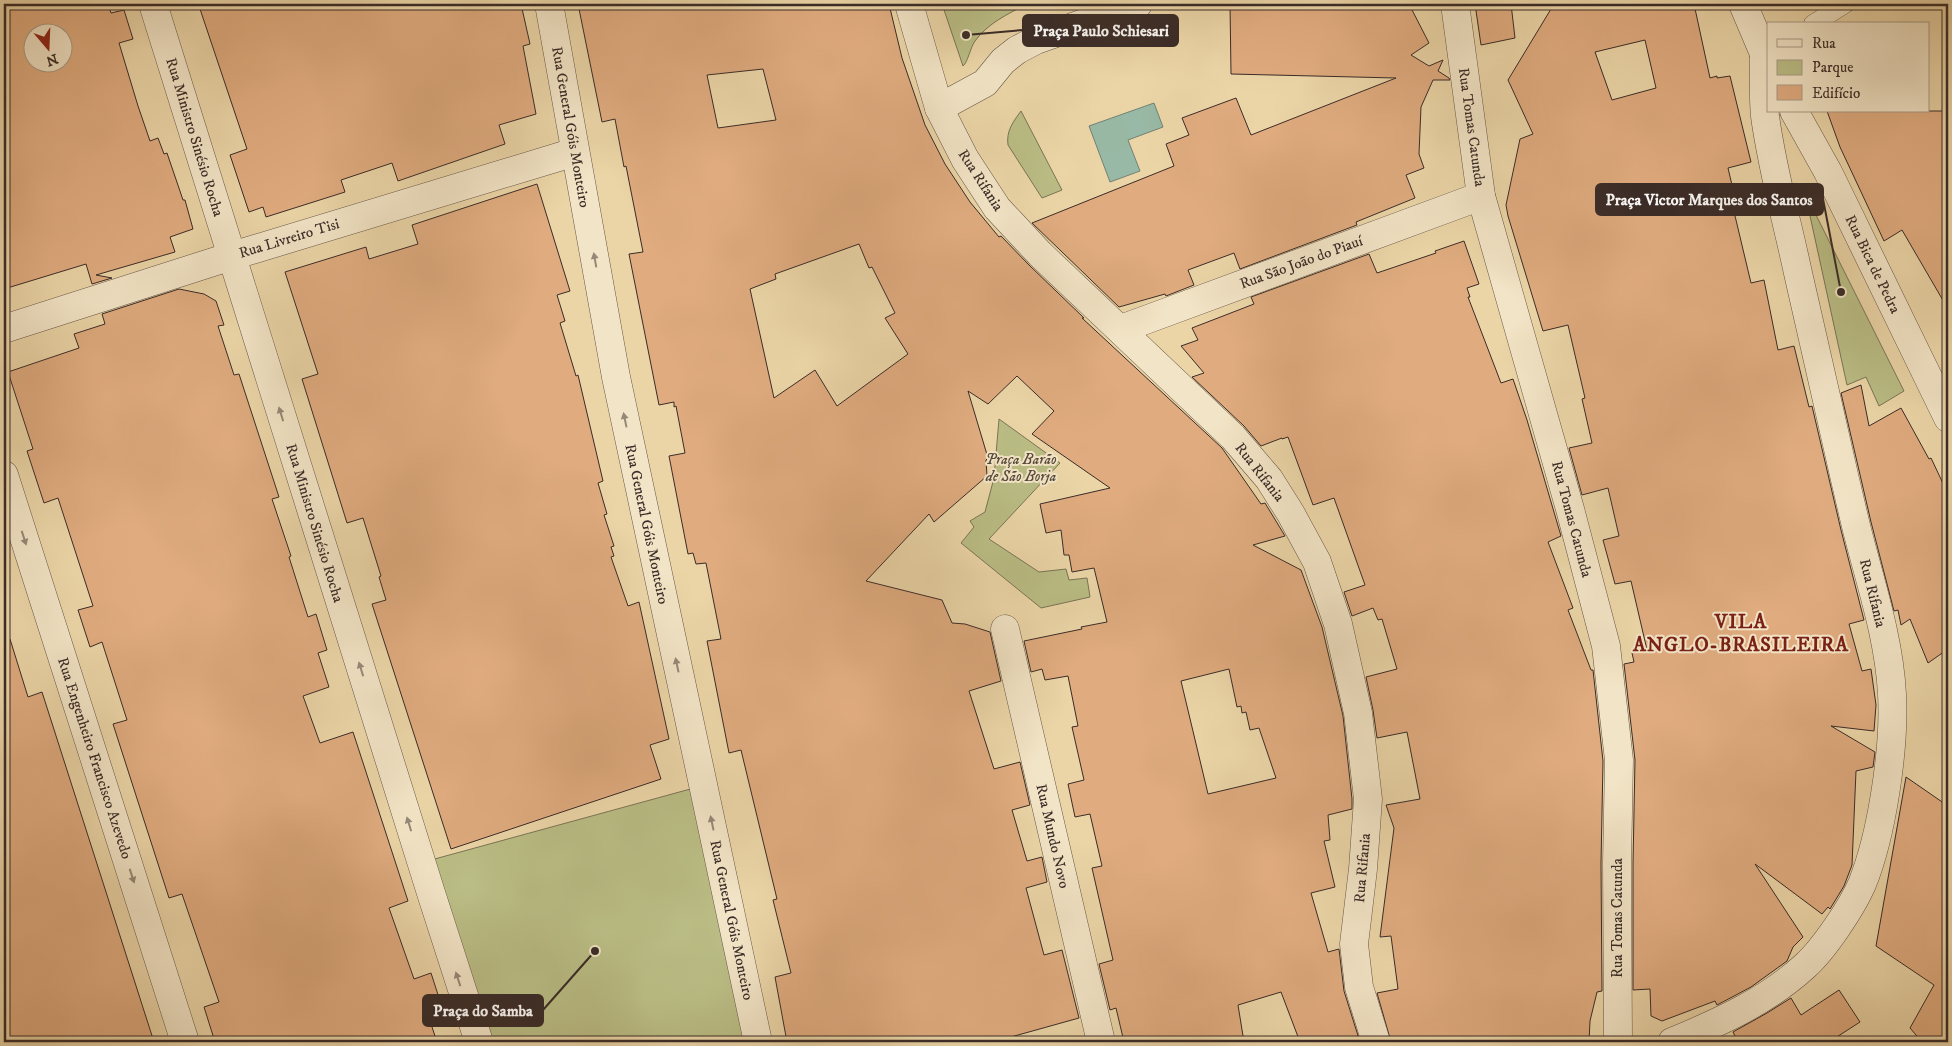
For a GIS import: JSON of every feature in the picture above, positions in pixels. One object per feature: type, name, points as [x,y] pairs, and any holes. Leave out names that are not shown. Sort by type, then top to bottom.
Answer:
[{"type":"street","name":"Rua Ministro Sinésio Rocha","points":[[153,4],[428,885],[479,1042]]},
{"type":"street","name":"Rua General Góis Monteiro","points":[[549,4],[618,387],[758,1042]]},
{"type":"street","name":"Rua Rifania","points":[[909,4],[939,108],[966,159],[997,208],[1040,254],[1233,437],[1268,479],[1292,514],[1317,562],[1338,624],[1358,713],[1368,799],[1363,869],[1354,944],[1359,987],[1376,1042]]},
{"type":"street","points":[[939,108],[985,84],[1003,61],[1029,43],[1138,4]]},
{"type":"street","name":"Rua Tomas Catunda","points":[[1455,4],[1481,196],[1570,509],[1606,646],[1619,760],[1616,864],[1618,1042]]},
{"type":"street","points":[[1743,4],[1767,57]]},
{"type":"street","name":"Rua Rifania","points":[[1672,1042],[1752,1006],[1777,989],[1808,964],[1842,920],[1861,885],[1875,844],[1885,790],[1891,737],[1892,695],[1889,663],[1880,619],[1825,396],[1776,175],[1765,115],[1767,57]]},
{"type":"street","name":"Rua Bica de Pedra","points":[[1795,112],[1828,172],[1948,418]]},
{"type":"street","name":"Rua Livreiro Tisi","points":[[4,329],[232,256],[576,152]]},
{"type":"street","name":"Rua São João do Piauí","points":[[1121,329],[1481,196]]},
{"type":"street","name":"Rua Engenheiro Francisco Azevedo","points":[[4,475],[184,1042]]},
{"type":"street","name":"Rua Mundo Novo","points":[[1005,629],[1101,1042]]},
{"type":"lane","points":[[1816,22],[1845,4]]},
{"type":"green space","points":[[942,4],[1027,4],[986,29],[975,41],[963,66]]},
{"type":"green space","points":[[1021,111],[1062,190],[1042,198],[1008,145],[1009,131]]},
{"type":"green space","points":[[1805,193],[1904,391],[1879,406],[1866,377],[1847,385]]},
{"type":"green space","name":"Praça Barão de São Borja","points":[[999,419],[1060,463],[989,539],[1039,572],[1066,569],[1069,580],[1087,578],[1090,597],[1041,608],[961,543],[974,527],[970,521],[985,512],[994,478]]},
{"type":"green space","points":[[694,788],[747,1042],[492,1042],[431,860]]},
{"type":"shaded area","points":[[1154,103],[1163,127],[1128,140],[1140,171],[1110,182],[1089,126]]},
{"type":"building","points":[[4,4],[108,4],[111,13],[124,10],[133,39],[119,43],[138,106],[150,141],[158,138],[164,154],[167,153],[183,200],[185,200],[193,229],[170,237],[175,252],[96,275],[112,278],[92,284],[86,264],[4,289]]},
{"type":"building","points":[[216,4],[521,4],[530,44],[523,46],[536,114],[499,125],[505,144],[398,181],[392,163],[341,180],[345,192],[266,217],[263,207],[249,212],[230,155],[247,149],[200,9]]},
{"type":"building","points":[[578,4],[889,4],[902,58],[925,125],[945,164],[970,202],[999,237],[1001,236],[1084,318],[1082,318],[1222,448],[1261,504],[1265,503],[1285,536],[1253,545],[1301,570],[1322,627],[1343,716],[1352,799],[1352,809],[1328,815],[1330,840],[1324,841],[1335,887],[1311,893],[1328,952],[1339,949],[1344,991],[1360,1042],[1300,1042],[1281,992],[1238,1005],[1244,1042],[1124,1042],[1116,1008],[1110,1010],[1099,964],[1113,960],[1092,868],[1102,866],[1090,814],[1075,817],[1068,784],[1084,780],[1072,727],[1078,726],[1068,676],[1045,680],[1042,669],[1031,672],[1024,641],[1107,622],[1094,568],[1072,572],[1069,555],[1064,555],[1061,530],[1046,533],[1040,504],[1110,488],[1032,434],[1054,411],[1017,376],[988,404],[968,391],[988,458],[986,460],[987,476],[934,522],[929,514],[866,581],[942,600],[952,623],[965,624],[990,632],[1001,681],[969,691],[994,769],[1020,762],[1030,805],[1012,810],[1027,861],[1042,857],[1047,882],[1026,888],[1044,955],[1062,950],[1079,1018],[993,1042],[787,1042],[775,977],[791,973],[773,900],[777,899],[741,750],[729,753],[707,641],[721,639],[706,563],[696,564],[693,553],[688,554],[669,456],[685,453],[676,406],[674,407],[674,402],[659,405],[629,254],[643,252],[626,166],[624,167],[615,119],[602,122]],"holes":[[[763,69],[776,120],[718,128],[707,75]],[[859,244],[869,268],[872,267],[895,313],[885,318],[908,354],[837,406],[815,370],[774,398],[750,289],[776,279],[775,274]],[[1229,669],[1237,707],[1241,706],[1242,713],[1246,712],[1250,730],[1259,728],[1276,778],[1208,794],[1181,681]]]},
{"type":"building","points":[[1230,4],[1409,4],[1429,43],[1411,55],[1429,66],[1443,60],[1438,71],[1450,80],[1433,80],[1421,107],[1419,154],[1424,168],[1406,175],[1415,198],[1356,222],[1357,225],[1240,269],[1234,253],[1188,270],[1194,285],[1166,296],[1165,294],[1119,307],[1032,223],[1174,166],[1166,144],[1189,135],[1182,118],[1236,98],[1251,135],[1396,78],[1231,74]]},
{"type":"building","points":[[1475,4],[1511,4],[1515,38],[1481,45]]},
{"type":"building","points":[[1554,4],[1694,4],[1710,78],[1730,76],[1751,162],[1728,168],[1735,198],[1731,199],[1751,283],[1764,280],[1778,350],[1794,346],[1809,407],[1812,406],[1864,620],[1849,624],[1862,671],[1871,669],[1876,705],[1874,731],[1831,726],[1875,752],[1873,767],[1856,771],[1852,865],[1844,886],[1830,909],[1828,907],[1822,914],[1755,864],[1803,937],[1793,947],[1787,961],[1751,987],[1717,1005],[1715,1001],[1662,1021],[1651,1016],[1650,989],[1633,990],[1635,760],[1624,664],[1634,662],[1632,653],[1647,650],[1631,581],[1615,584],[1603,540],[1619,536],[1608,488],[1582,495],[1569,448],[1592,443],[1582,399],[1585,398],[1568,325],[1543,331],[1508,216],[1506,205],[1520,139],[1533,134],[1508,80]],"holes":[[[1645,40],[1656,88],[1612,100],[1595,52]]]},
{"type":"building","points":[[1948,111],[1948,309],[1902,230],[1884,241],[1840,147],[1827,112]]},
{"type":"building","points":[[537,184],[570,291],[557,295],[565,321],[560,323],[576,376],[578,375],[603,481],[598,483],[607,514],[604,515],[614,546],[611,547],[614,556],[611,557],[628,606],[639,602],[669,739],[650,745],[661,779],[451,849],[372,604],[386,600],[379,577],[381,576],[363,518],[347,523],[302,379],[318,374],[285,272],[366,247],[369,259],[418,244],[412,225]]},
{"type":"building","points":[[1464,241],[1479,284],[1467,288],[1470,297],[1468,297],[1501,383],[1513,379],[1527,420],[1561,536],[1548,542],[1573,608],[1568,610],[1591,670],[1593,670],[1603,761],[1601,864],[1602,991],[1597,992],[1590,1021],[1589,1042],[1391,1042],[1377,993],[1398,989],[1391,936],[1380,937],[1394,828],[1386,805],[1420,799],[1407,732],[1377,738],[1366,677],[1397,669],[1382,619],[1378,620],[1373,608],[1352,616],[1344,592],[1365,585],[1334,498],[1313,505],[1288,437],[1261,446],[1244,426],[1192,377],[1204,373],[1181,346],[1198,340],[1192,328],[1254,304],[1251,297],[1369,254],[1377,273],[1436,253],[1435,251]]},
{"type":"building","points":[[179,289],[204,294],[216,301],[224,325],[218,326],[234,375],[239,374],[279,497],[272,499],[291,556],[289,557],[308,617],[316,614],[327,650],[318,653],[329,687],[303,696],[320,743],[353,732],[408,901],[389,908],[414,979],[431,973],[442,1007],[427,1012],[437,1042],[215,1042],[204,1007],[219,1002],[182,894],[169,898],[113,724],[127,720],[102,642],[90,647],[78,610],[93,606],[58,498],[44,503],[27,451],[33,449],[8,372],[79,348],[74,334],[105,324],[102,314]]},
{"type":"building","points":[[1861,385],[1869,426],[1901,408],[1929,459],[1931,458],[1948,494],[1948,649],[1928,663],[1910,619],[1901,625],[1898,610],[1894,611],[1871,522],[1841,393]]},
{"type":"building","points":[[10,639],[28,697],[42,692],[154,1042],[4,1042],[4,640]]},
{"type":"building","points":[[1906,777],[1948,806],[1948,1042],[1922,1042],[1910,1028],[1934,985],[1876,946]]},
{"type":"building","points":[[1839,990],[1860,1022],[1829,1042],[1738,1042],[1733,1032],[1791,998],[1801,1015]]},
{"type":"place","name":"Praça Paulo Schiesari","points":[[966,35]]},
{"type":"place","name":"Praça Victor Marques dos Santos","points":[[1841,292]]},
{"type":"place","name":"Praça do Samba","points":[[595,951]]},
{"type":"district","name":"VILA ANGLO-BRASILEIRA","points":[[1741,632]]}]
